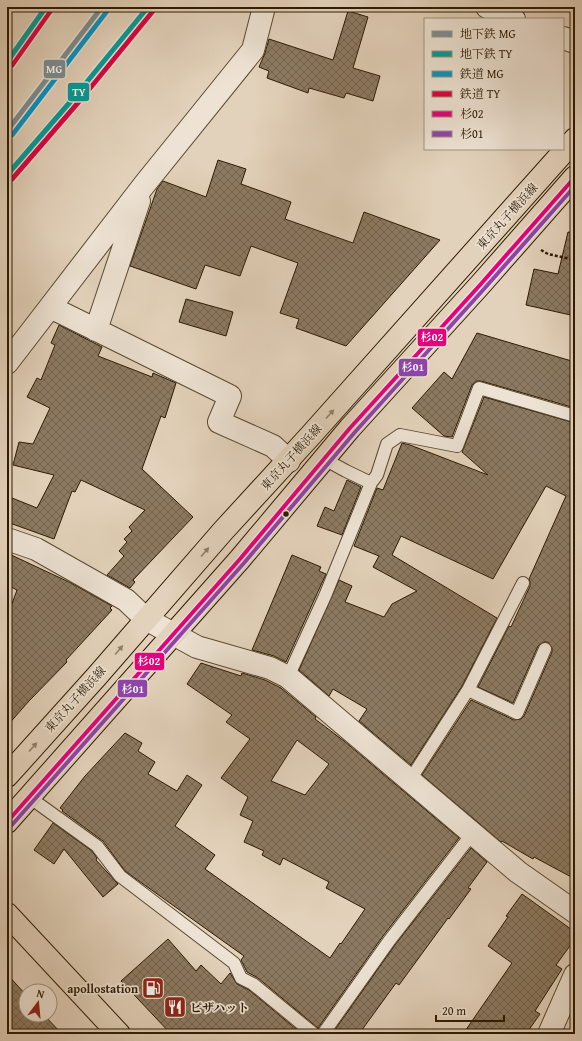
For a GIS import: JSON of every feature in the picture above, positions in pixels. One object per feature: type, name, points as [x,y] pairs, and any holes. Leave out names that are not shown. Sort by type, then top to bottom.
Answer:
[{"type":"main road","name":"東京丸子横浜線","points":[[7,776],[223,531],[288,461],[575,139]]},
{"type":"main road","name":"東京丸子横浜線","points":[[7,822],[240,559],[324,459],[575,177]]},
{"type":"main road","points":[[7,914],[119,1034]]},
{"type":"street","points":[[7,363],[144,185],[253,50],[264,7]]},
{"type":"street","points":[[487,7],[512,18]]},
{"type":"street","points":[[564,38],[575,42]]},
{"type":"street","points":[[96,330],[144,185]]},
{"type":"street","points":[[50,307],[230,396],[219,422],[273,446],[288,461]]},
{"type":"street","points":[[7,539],[36,549],[126,600],[146,619],[197,647],[270,668],[288,677],[518,872],[575,912]]},
{"type":"street","points":[[549,1034],[575,975]]},
{"type":"lane","points":[[288,677],[325,596],[371,483],[377,475],[387,444],[400,435],[457,446],[479,388],[575,416]]},
{"type":"lane","points":[[324,459],[371,483]]},
{"type":"lane","points":[[410,780],[468,690],[523,583]]},
{"type":"lane","points":[[468,690],[517,713],[545,649]]},
{"type":"lane","points":[[29,797],[97,846],[120,876],[234,963],[241,978],[253,984],[314,1034]]},
{"type":"lane","points":[[323,1034],[389,941],[472,834]]},
{"type":"path","points":[[521,238],[548,254],[575,260]]},
{"type":"building","points":[[348,11],[368,17],[353,68],[380,76],[373,101],[346,93],[344,98],[309,88],[308,93],[267,78],[269,71],[259,67],[269,39],[333,60]]},
{"type":"building","points":[[218,160],[246,169],[241,184],[291,202],[285,219],[353,243],[364,212],[440,240],[346,346],[296,328],[299,319],[280,313],[298,263],[251,246],[240,276],[205,265],[196,289],[130,266],[157,189],[163,181],[206,197]]},
{"type":"building","points":[[568,232],[575,233],[575,316],[526,305],[534,269],[558,274]]},
{"type":"building","points":[[186,299],[233,312],[226,336],[179,322]]},
{"type":"building","points":[[59,325],[102,347],[98,356],[152,377],[153,373],[176,383],[165,418],[161,416],[142,469],[193,517],[133,580],[135,582],[130,588],[107,575],[124,556],[119,551],[127,542],[124,539],[132,531],[129,527],[145,510],[81,480],[75,492],[72,491],[54,539],[7,522],[7,496],[37,508],[54,475],[13,465],[19,442],[33,444],[50,408],[27,397],[37,378],[41,380],[55,345],[51,343]]},
{"type":"building","points":[[477,333],[575,362],[575,408],[477,381],[472,385],[452,437],[444,436],[412,408],[444,372],[452,379]]},
{"type":"building","points":[[484,397],[575,423],[575,879],[534,857],[533,859],[502,841],[501,842],[422,775],[471,700],[514,720],[521,719],[524,716],[552,652],[552,648],[548,642],[544,642],[538,646],[513,703],[478,687],[509,626],[511,627],[530,586],[529,579],[566,496],[546,486],[493,579],[401,536],[392,555],[497,618],[462,686],[411,765],[359,721],[367,709],[333,689],[329,696],[299,670],[339,580],[352,586],[345,602],[384,617],[392,604],[417,591],[373,567],[379,556],[354,546],[377,488],[383,490],[402,443],[488,475],[462,452]]},
{"type":"building","points":[[347,480],[361,487],[342,535],[317,526],[325,507],[334,511]]},
{"type":"building","points":[[7,553],[71,583],[112,606],[110,608],[112,610],[66,660],[67,662],[7,726],[7,617],[17,590],[7,585]]},
{"type":"building","points":[[292,555],[321,567],[319,571],[326,574],[286,662],[274,656],[252,650]]},
{"type":"building","points":[[201,663],[241,676],[242,673],[265,680],[281,688],[316,717],[315,719],[344,741],[459,838],[383,936],[318,1028],[258,978],[247,972],[241,960],[244,956],[125,871],[103,841],[60,808],[85,776],[125,733],[142,743],[138,751],[155,762],[148,774],[177,791],[187,775],[202,785],[175,826],[215,855],[205,869],[330,958],[365,909],[326,888],[329,882],[283,858],[280,865],[262,855],[264,851],[244,842],[253,821],[240,815],[248,797],[221,778],[250,739],[226,722],[232,715],[187,684]],"holes":[[[297,740],[329,764],[305,795],[271,781]]]},
{"type":"building","points":[[53,823],[92,851],[97,858],[96,860],[118,884],[103,897],[64,849],[54,864],[34,850]]},
{"type":"building","points":[[471,848],[487,862],[468,888],[471,889],[449,919],[448,918],[399,985],[396,983],[359,1034],[332,1034],[395,945]]},
{"type":"building","points":[[522,894],[575,932],[575,939],[556,965],[562,969],[535,1011],[540,1014],[526,1034],[463,1034],[512,963],[488,946],[508,917],[506,916]]},
{"type":"building","points":[[168,939],[196,971],[201,965],[221,984],[230,973],[237,984],[249,990],[302,1034],[171,1034],[121,981]]},
{"type":"building","points":[[7,974],[18,986],[18,1023],[52,1023],[62,1034],[7,1034]]},
{"type":"metro line","name":"TY","points":[[7,62],[46,7]]},
{"type":"metro line","name":"MG","points":[[7,131],[102,7]]},
{"type":"metro line","name":"TY","points":[[7,175],[77,94],[148,7]]},
{"type":"rail line","name":"TY","points":[[12,65],[51,10]]},
{"type":"rail line","name":"MG","points":[[12,135],[107,11]]},
{"type":"rail line","name":"TY","points":[[12,179],[82,98],[153,11]]},
{"type":"transit line","name":"杉02","points":[[7,822],[240,559],[350,428],[480,285],[575,177]]},
{"type":"transit line","name":"杉01","points":[[11,826],[244,563],[355,432],[575,186]]},
{"type":"place","name":"apollostation","points":[[153,988]]},
{"type":"place","name":"ピザハット","points":[[175,1007]]}]
